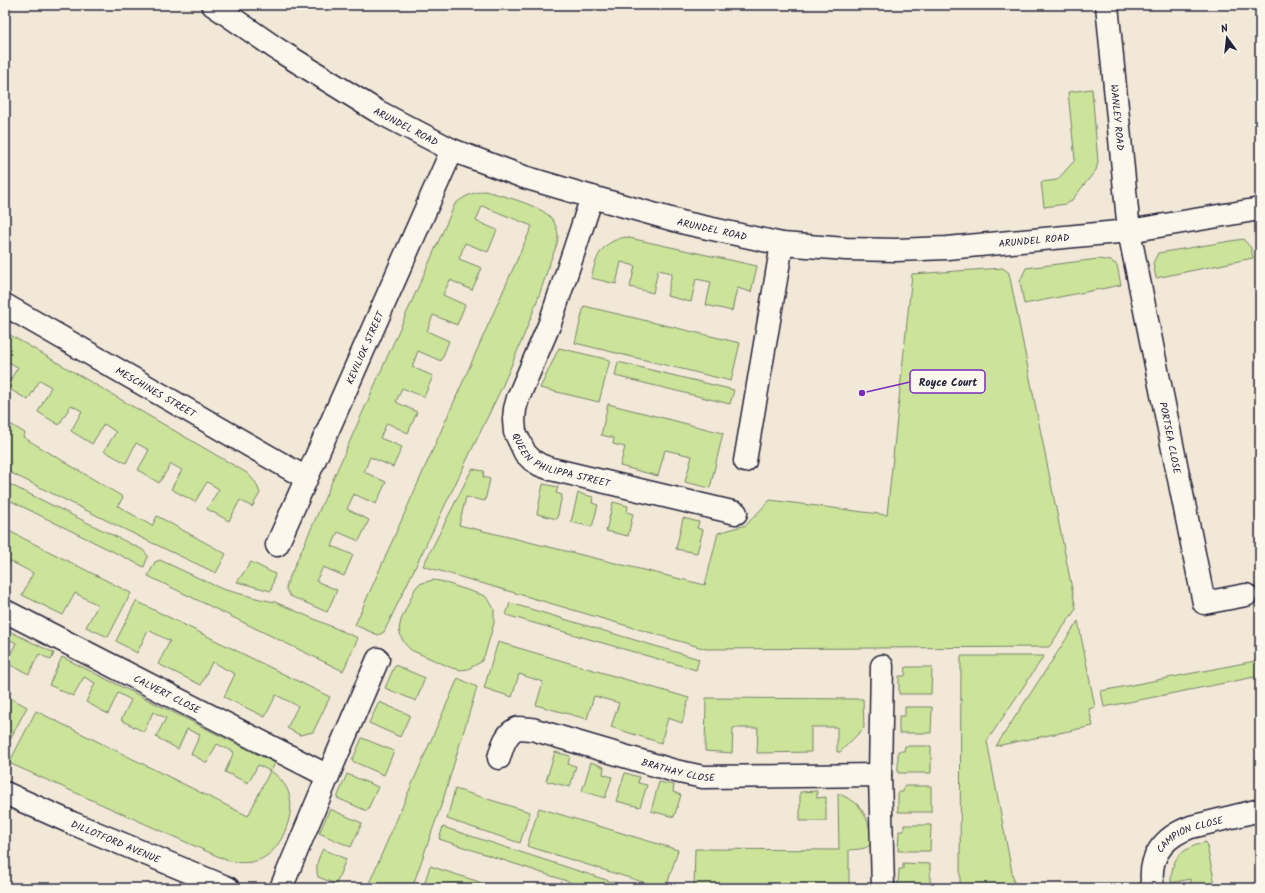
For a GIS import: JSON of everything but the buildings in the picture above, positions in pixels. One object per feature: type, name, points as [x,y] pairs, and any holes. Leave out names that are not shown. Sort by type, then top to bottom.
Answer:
[{"type":"street","name":"ARUNDEL ROAD","points":[[213,5],[280,51],[376,111],[452,150],[524,178],[685,223],[782,244],[846,249],[896,250],[994,244],[1129,231],[1260,209]]},
{"type":"street","name":"WANLEY ROAD","points":[[1107,5],[1129,231]]},
{"type":"street","name":"KEVILIOK STREET","points":[[277,545],[452,150]]},
{"type":"street","name":"QUEEN PHILIPPA STREET","points":[[592,197],[550,323],[518,398],[514,420],[515,432],[520,443],[532,460],[551,469],[736,513]]},
{"type":"street","name":"PORTSEA CLOSE","points":[[1129,231],[1204,603],[1246,595]]},
{"type":"street","points":[[745,461],[782,244]]},
{"type":"street","name":"MESCHINES STREET","points":[[5,305],[306,478]]},
{"type":"street","name":"CALVERT CLOSE","points":[[5,611],[328,776]]},
{"type":"street","points":[[281,888],[378,659]]},
{"type":"street","points":[[882,666],[880,775],[883,888]]},
{"type":"street","name":"BRATHAY CLOSE","points":[[499,758],[503,744],[508,735],[518,728],[532,729],[675,771],[703,777],[880,775]]},
{"type":"street","name":"DILLOTFORD AVENUE","points":[[5,793],[72,823],[228,888]]},
{"type":"street","name":"CAMPION CLOSE","points":[[1153,888],[1151,870],[1154,860],[1166,842],[1173,836],[1182,830],[1191,827],[1260,810]]},
{"type":"green space","points":[[1092,89],[1098,162],[1096,170],[1072,200],[1066,204],[1044,207],[1041,182],[1057,180],[1075,160],[1068,92]]},
{"type":"green space","points":[[485,191],[531,205],[547,214],[554,222],[558,239],[534,310],[502,387],[384,632],[378,635],[355,625],[532,226],[482,206],[476,221],[497,230],[488,252],[465,243],[459,259],[482,268],[472,290],[450,280],[443,295],[465,305],[457,325],[433,315],[427,331],[449,341],[441,361],[418,351],[412,367],[433,376],[424,397],[402,388],[396,402],[417,412],[408,433],[387,423],[380,438],[402,447],[393,467],[370,457],[364,472],[386,482],[376,504],[354,494],[347,509],[369,520],[359,541],[338,532],[332,546],[353,555],[344,576],[323,567],[316,581],[337,590],[327,612],[290,596],[286,589],[287,583],[455,204],[462,198]]},
{"type":"green space","points":[[625,237],[757,266],[751,292],[737,288],[732,311],[706,305],[711,282],[696,279],[691,302],[667,296],[672,273],[658,270],[653,293],[630,287],[635,266],[621,262],[616,284],[591,278],[595,263],[605,247],[610,243]]},
{"type":"green space","points":[[1243,239],[1251,248],[1253,258],[1156,278],[1153,263],[1158,253]]},
{"type":"green space","points":[[1098,259],[1111,261],[1117,265],[1121,285],[1024,304],[1020,281],[1026,268]]},
{"type":"green space","points":[[1003,268],[1009,273],[1076,609],[1049,647],[706,649],[423,566],[472,469],[484,471],[483,477],[490,479],[485,501],[466,497],[459,525],[705,585],[718,533],[746,525],[770,500],[887,515],[912,274]]},
{"type":"green space","points":[[584,306],[740,343],[731,381],[575,343]]},
{"type":"green space","points":[[5,332],[247,473],[256,483],[260,493],[252,507],[240,500],[229,521],[207,509],[219,489],[207,482],[195,502],[171,489],[182,470],[171,464],[159,483],[138,470],[149,450],[136,443],[126,463],[104,451],[116,432],[104,424],[92,444],[71,431],[82,411],[71,405],[59,425],[38,412],[51,387],[40,380],[28,400],[6,387],[18,367],[6,361],[5,362]]},
{"type":"green space","points":[[559,348],[610,360],[599,402],[540,388]]},
{"type":"green space","points":[[618,362],[734,390],[730,404],[615,376]]},
{"type":"green space","points":[[608,404],[723,433],[710,488],[685,482],[692,456],[665,450],[658,476],[620,466],[625,447],[613,444],[614,438],[601,435]]},
{"type":"green space","points":[[5,421],[25,433],[23,437],[123,497],[118,506],[152,526],[157,516],[226,554],[216,573],[5,470]]},
{"type":"green space","points":[[5,482],[143,550],[148,556],[144,567],[5,498]]},
{"type":"green space","points":[[543,484],[558,487],[556,493],[562,495],[557,519],[537,514]]},
{"type":"green space","points":[[578,493],[593,497],[592,503],[598,505],[592,527],[571,522]]},
{"type":"green space","points":[[613,502],[628,506],[627,512],[633,514],[628,536],[606,531]]},
{"type":"green space","points":[[683,518],[699,522],[697,528],[703,530],[697,553],[676,549]]},
{"type":"green space","points":[[5,529],[131,593],[108,637],[86,627],[98,605],[75,593],[63,615],[22,595],[33,573],[10,561],[5,571]]},
{"type":"green space","points":[[160,560],[222,589],[275,602],[358,638],[343,671],[148,576],[155,562]]},
{"type":"green space","points":[[251,562],[275,574],[271,591],[237,582]]},
{"type":"green space","points":[[433,580],[485,596],[494,609],[494,623],[485,654],[481,662],[468,669],[461,670],[452,668],[411,650],[401,637],[399,629],[401,620],[415,589],[419,584]]},
{"type":"green space","points":[[136,601],[330,697],[313,732],[300,735],[287,728],[298,706],[276,695],[265,717],[224,697],[235,674],[212,662],[201,685],[158,664],[170,641],[148,630],[137,653],[116,641]]},
{"type":"green space","points":[[510,603],[699,659],[696,670],[506,615]]},
{"type":"green space","points":[[1078,621],[1095,707],[1089,709],[1093,726],[996,746]]},
{"type":"green space","points":[[5,629],[54,653],[51,660],[39,654],[29,674],[6,663],[16,643],[5,637]]},
{"type":"green space","points":[[498,642],[689,698],[682,723],[668,718],[661,743],[611,727],[619,703],[594,696],[587,719],[536,705],[543,682],[519,674],[512,697],[484,688]]},
{"type":"green space","points":[[961,656],[1044,656],[987,741],[1015,888],[960,888]]},
{"type":"green space","points":[[62,657],[275,763],[271,771],[278,777],[288,790],[291,805],[285,831],[275,848],[262,859],[254,861],[245,863],[226,860],[9,763],[36,711],[248,816],[270,771],[258,765],[248,783],[225,772],[234,752],[217,744],[207,763],[191,754],[200,735],[187,729],[178,749],[156,737],[166,718],[153,712],[144,732],[121,720],[131,700],[118,693],[108,714],[86,702],[95,683],[84,677],[73,696],[49,685]]},
{"type":"green space","points":[[1260,660],[1260,676],[1104,707],[1101,691]]},
{"type":"green space","points":[[395,665],[425,678],[416,701],[385,688]]},
{"type":"green space","points":[[906,667],[932,667],[931,694],[899,694],[899,676],[905,676]]},
{"type":"green space","points":[[458,678],[477,687],[443,800],[412,888],[367,888]]},
{"type":"green space","points":[[5,695],[27,707],[5,749]]},
{"type":"green space","points":[[706,698],[863,699],[864,728],[840,752],[837,752],[837,727],[811,727],[811,752],[757,753],[758,728],[733,728],[732,753],[705,751]]},
{"type":"green space","points":[[379,702],[410,715],[400,737],[369,723]]},
{"type":"green space","points":[[905,707],[932,707],[931,733],[899,733],[899,716],[905,716]]},
{"type":"green space","points":[[362,738],[394,751],[384,775],[352,761]]},
{"type":"green space","points":[[905,746],[931,746],[931,773],[898,773],[898,751],[904,751]]},
{"type":"green space","points":[[555,752],[570,756],[568,764],[576,766],[570,787],[546,781]]},
{"type":"green space","points":[[591,762],[604,767],[603,774],[612,777],[605,798],[582,791]]},
{"type":"green space","points":[[625,773],[639,777],[638,783],[647,785],[640,807],[616,801]]},
{"type":"green space","points":[[347,774],[378,787],[367,811],[337,798]]},
{"type":"green space","points":[[659,782],[674,785],[673,792],[681,795],[674,817],[651,811]]},
{"type":"green space","points":[[904,786],[931,786],[931,812],[898,812],[898,792],[903,792]]},
{"type":"green space","points":[[455,789],[530,812],[520,843],[447,819]]},
{"type":"green space","points":[[817,791],[817,798],[826,797],[826,821],[800,821],[800,792]]},
{"type":"green space","points":[[838,793],[858,805],[864,814],[871,835],[870,845],[868,847],[849,850],[849,888],[694,888],[695,849],[839,850]]},
{"type":"green space","points":[[539,808],[678,850],[666,888],[527,846]]},
{"type":"green space","points":[[330,809],[362,823],[351,847],[319,833]]},
{"type":"green space","points":[[904,825],[931,825],[930,851],[898,851],[899,831],[904,831]]},
{"type":"green space","points":[[443,827],[631,888],[588,888],[439,839]]},
{"type":"green space","points":[[1206,842],[1216,888],[1192,888],[1190,879],[1171,883],[1173,866],[1180,855],[1190,848]]},
{"type":"green space","points":[[323,849],[346,859],[336,884],[318,877],[318,862]]},
{"type":"green space","points":[[903,863],[930,864],[930,888],[898,888],[899,869],[903,869]]},
{"type":"green space","points":[[430,866],[498,888],[423,888]]},
{"type":"place","name":"Royce Court","points":[[862,393]]}]
